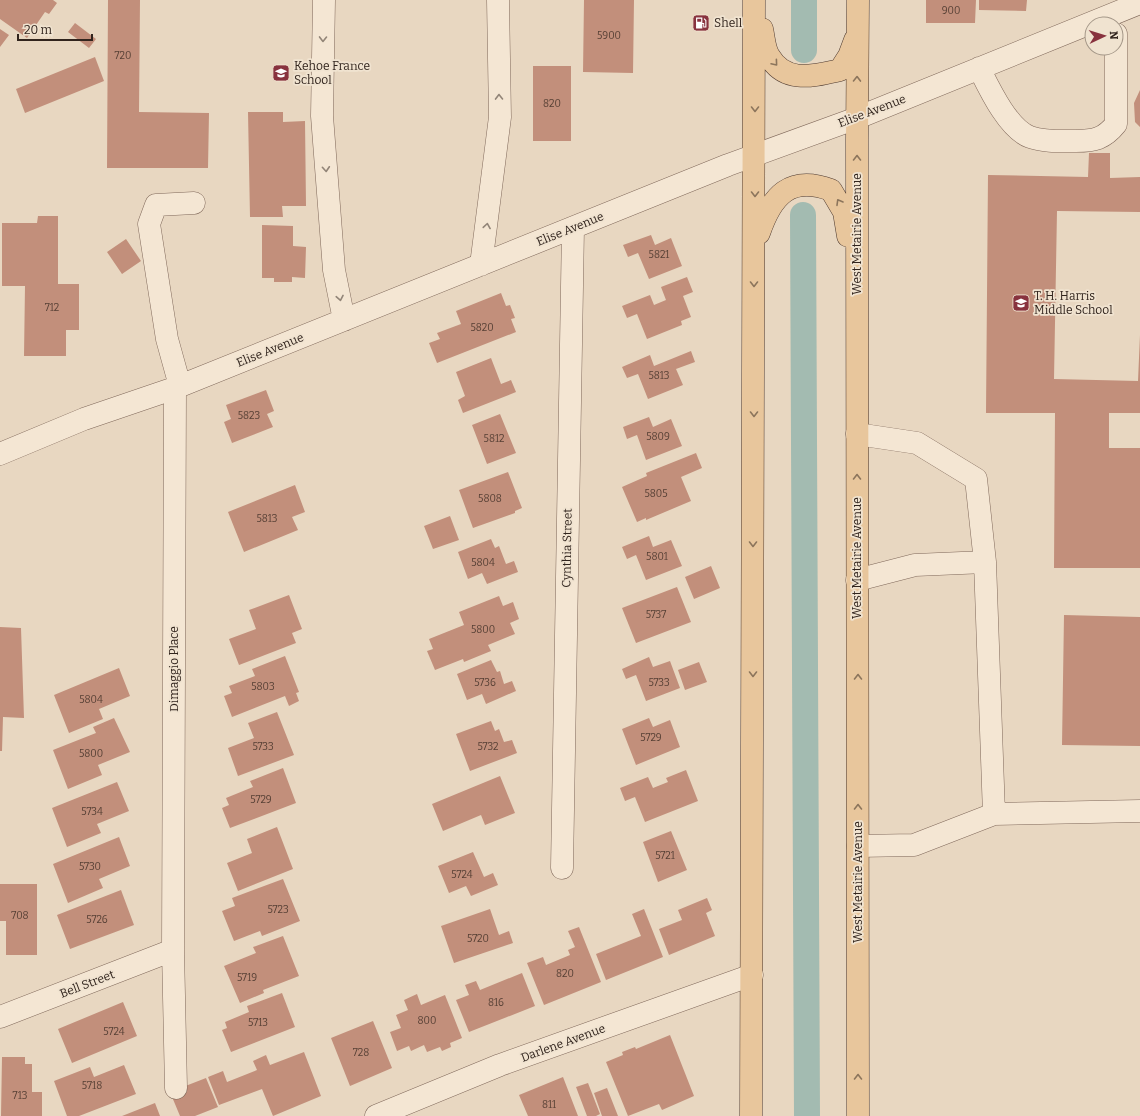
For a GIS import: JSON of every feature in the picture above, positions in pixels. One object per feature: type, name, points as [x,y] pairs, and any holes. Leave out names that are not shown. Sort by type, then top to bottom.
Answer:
[{"type":"main road","points":[[754,0],[768,55],[782,71],[798,76],[820,75],[840,70],[849,56],[858,31]]},
{"type":"main road","points":[[751,1116],[755,155],[754,0]]},
{"type":"main road","name":"West Metairie Avenue","points":[[858,0],[858,1116]]},
{"type":"main road","points":[[754,245],[766,212],[776,198],[794,186],[816,184],[831,190],[844,212],[857,295]]},
{"type":"street","points":[[324,0],[322,116],[334,270],[344,320]]},
{"type":"street","points":[[481,264],[500,117],[498,0]]},
{"type":"street","name":"Elise Avenue","points":[[1124,16],[1140,3]]},
{"type":"street","name":"Elise Avenue","points":[[0,454],[84,419],[178,387],[481,264],[755,155],[857,118],[979,68],[1084,34]]},
{"type":"street","points":[[979,68],[1006,116],[1029,137],[1054,142],[1089,141],[1108,134],[1116,124],[1115,56]]},
{"type":"street","name":"Dimaggio Place","points":[[176,1088],[173,950],[178,387],[167,339],[149,224],[156,205],[194,203]]},
{"type":"street","name":"Cynthia Street","points":[[562,868],[573,228]]},
{"type":"street","points":[[857,434],[917,443],[976,479],[985,562],[994,814]]},
{"type":"street","points":[[858,580],[915,564],[985,562]]},
{"type":"street","points":[[858,846],[914,845],[994,814],[1140,811]]},
{"type":"street","name":"Bell Street","points":[[0,1017],[173,950]]},
{"type":"street","name":"Darlene Avenue","points":[[376,1116],[500,1065],[752,974]]},
{"type":"building","points":[[0,0],[53,0],[57,3],[49,14],[45,12],[27,38],[0,19]]},
{"type":"building","points":[[108,0],[140,0],[139,112],[209,113],[208,168],[107,168]]},
{"type":"building","points":[[584,0],[634,0],[633,73],[583,72]]},
{"type":"building","points":[[926,0],[976,0],[975,23],[926,23]]},
{"type":"building","points":[[979,0],[1027,0],[1026,11],[979,10]]},
{"type":"building","points":[[75,23],[96,39],[89,48],[68,32]]},
{"type":"building","points":[[0,29],[9,35],[0,47]]},
{"type":"building","points":[[95,57],[104,81],[25,113],[16,89]]},
{"type":"building","points":[[533,66],[571,66],[571,141],[533,141]]},
{"type":"building","points":[[1140,90],[1140,127],[1135,122],[1134,103]]},
{"type":"building","points":[[248,112],[283,112],[283,122],[305,121],[306,206],[282,206],[283,217],[250,217]]},
{"type":"building","name":"T. H. Harris Middle School","points":[[1089,153],[1110,153],[1110,178],[1140,177],[1140,212],[1057,211],[1054,379],[1138,381],[1140,335],[1140,413],[1109,413],[1109,448],[1140,448],[1140,568],[1054,568],[1055,413],[986,413],[988,175],[1088,177]]},
{"type":"building","points":[[38,216],[58,216],[58,284],[79,284],[79,330],[66,330],[66,356],[24,356],[25,286],[2,286],[2,223],[37,223]]},
{"type":"building","points":[[262,225],[293,226],[293,246],[306,247],[305,278],[292,277],[292,282],[274,282],[274,278],[262,278]]},
{"type":"building","points":[[651,235],[655,245],[671,238],[682,266],[649,279],[638,253],[628,257],[623,245]]},
{"type":"building","points":[[126,239],[141,261],[122,274],[107,252]]},
{"type":"building","points":[[687,277],[693,292],[683,296],[691,317],[681,321],[682,325],[647,339],[637,314],[627,318],[622,306],[650,295],[654,305],[666,300],[661,287]]},
{"type":"building","points":[[501,293],[506,306],[510,305],[515,318],[511,319],[516,332],[437,363],[429,343],[440,339],[437,333],[461,324],[456,311]]},
{"type":"building","points":[[691,351],[695,362],[676,369],[683,385],[648,399],[638,374],[627,378],[622,367],[650,355],[654,366]]},
{"type":"building","points":[[491,358],[501,384],[511,380],[516,392],[463,413],[458,400],[465,396],[456,372]]},
{"type":"building","points":[[266,390],[274,411],[267,414],[273,427],[232,443],[224,422],[231,419],[226,405]]},
{"type":"building","points":[[500,414],[516,453],[487,464],[472,425]]},
{"type":"building","points":[[649,417],[653,427],[671,419],[682,446],[646,460],[637,435],[627,439],[623,427]]},
{"type":"building","points":[[696,453],[702,468],[681,477],[691,501],[646,520],[646,518],[637,522],[622,487],[647,476],[646,473]]},
{"type":"building","points":[[508,472],[522,508],[515,511],[515,513],[473,528],[459,490]]},
{"type":"building","points":[[295,485],[305,512],[292,517],[298,530],[244,552],[228,512]]},
{"type":"building","points":[[450,516],[459,540],[433,549],[424,526]]},
{"type":"building","points":[[649,536],[653,547],[671,540],[682,566],[646,580],[636,555],[627,559],[622,547]]},
{"type":"building","points":[[491,539],[495,548],[499,546],[506,564],[514,561],[518,572],[487,584],[482,573],[468,579],[458,552]]},
{"type":"building","points":[[711,566],[720,588],[694,599],[685,577]]},
{"type":"building","points":[[677,587],[691,622],[636,643],[622,608]]},
{"type":"building","points":[[289,595],[302,629],[292,633],[296,643],[239,665],[229,639],[256,629],[249,610]]},
{"type":"building","points":[[499,596],[503,606],[513,602],[519,619],[510,623],[515,634],[488,645],[491,651],[464,662],[463,659],[435,670],[427,651],[433,649],[429,639],[464,625],[459,612]]},
{"type":"building","points":[[1064,615],[1140,617],[1140,746],[1062,745]]},
{"type":"building","points":[[0,627],[21,628],[24,718],[3,717],[2,751],[0,751]]},
{"type":"building","points":[[285,656],[299,692],[296,693],[299,701],[289,706],[285,696],[232,717],[224,696],[232,693],[229,686],[255,676],[252,669]]},
{"type":"building","points":[[649,657],[653,667],[670,661],[680,688],[646,701],[636,675],[626,679],[622,669]]},
{"type":"building","points":[[491,660],[497,672],[500,671],[504,684],[512,681],[516,691],[486,704],[482,694],[467,700],[457,674]]},
{"type":"building","points":[[699,662],[707,682],[685,690],[678,670]]},
{"type":"building","points":[[119,668],[130,696],[99,709],[103,719],[69,733],[54,695]]},
{"type":"building","points":[[277,712],[294,755],[238,776],[228,748],[254,738],[248,723]]},
{"type":"building","points":[[114,718],[130,752],[98,765],[102,775],[68,789],[53,750],[96,733],[93,727]]},
{"type":"building","points":[[649,718],[653,727],[670,720],[680,747],[636,765],[622,729]]},
{"type":"building","points":[[491,721],[495,731],[499,729],[504,742],[512,740],[517,753],[470,771],[456,734]]},
{"type":"building","points":[[283,768],[296,803],[230,828],[222,808],[229,805],[226,798],[253,787],[250,781]]},
{"type":"building","points":[[686,770],[698,801],[645,822],[635,797],[625,801],[620,788],[648,777],[653,788],[668,782],[666,778]]},
{"type":"building","points":[[500,776],[515,813],[485,825],[481,815],[443,831],[432,804]]},
{"type":"building","points":[[117,782],[129,811],[97,824],[101,833],[67,847],[52,808]]},
{"type":"building","points":[[277,827],[293,869],[238,891],[227,863],[252,853],[247,839]]},
{"type":"building","points":[[671,831],[687,870],[658,882],[643,842]]},
{"type":"building","points":[[119,837],[130,866],[99,879],[103,888],[68,903],[53,864]]},
{"type":"building","points":[[473,852],[484,877],[493,873],[498,885],[471,896],[466,886],[449,893],[438,866]]},
{"type":"building","points":[[283,879],[300,921],[262,936],[260,931],[234,941],[222,911],[235,906],[232,898]]},
{"type":"building","points":[[0,884],[37,884],[37,955],[6,955],[6,921],[0,921]]},
{"type":"building","points":[[121,890],[134,925],[70,949],[57,915]]},
{"type":"building","points":[[707,898],[712,910],[706,913],[715,936],[669,955],[659,929],[682,920],[678,910]]},
{"type":"building","points":[[490,909],[499,935],[509,931],[513,943],[454,963],[441,926]]},
{"type":"building","points":[[644,909],[663,957],[606,980],[596,954],[641,936],[632,914]]},
{"type":"building","points":[[579,927],[601,982],[544,1005],[527,963],[543,957],[546,965],[570,955],[568,950],[575,947],[568,931]]},
{"type":"building","points":[[283,936],[299,976],[263,990],[264,993],[240,1003],[224,966],[256,953],[253,947]]},
{"type":"building","points":[[522,973],[535,1006],[469,1032],[456,1000],[469,995],[465,985],[476,981],[480,990]]},
{"type":"building","points":[[282,993],[295,1027],[231,1052],[222,1030],[227,1028],[225,1022],[249,1012],[247,1006]]},
{"type":"building","points":[[417,994],[421,1005],[445,995],[462,1038],[450,1043],[451,1047],[442,1051],[440,1047],[427,1052],[424,1045],[411,1051],[409,1046],[397,1051],[390,1032],[401,1028],[396,1015],[408,1010],[404,1000]]},
{"type":"building","points":[[123,1002],[137,1036],[72,1063],[58,1029]]},
{"type":"building","points":[[373,1021],[392,1068],[350,1086],[331,1038]]},
{"type":"building","points":[[670,1035],[694,1096],[662,1110],[659,1104],[628,1116],[606,1062],[623,1055],[622,1052],[635,1047],[636,1049]]},
{"type":"building","points":[[304,1052],[321,1096],[273,1116],[262,1089],[219,1105],[208,1077],[223,1071],[227,1082],[257,1070],[253,1061],[266,1055],[270,1065]]},
{"type":"building","points":[[2,1057],[25,1057],[25,1064],[32,1064],[32,1092],[42,1092],[42,1116],[1,1116]]},
{"type":"building","points":[[124,1065],[136,1094],[79,1116],[67,1116],[54,1081],[90,1067],[94,1077]]},
{"type":"building","points":[[563,1077],[578,1116],[528,1116],[519,1095]]},
{"type":"building","points":[[206,1078],[218,1107],[195,1116],[180,1116],[170,1092]]},
{"type":"building","points":[[588,1083],[600,1114],[596,1116],[587,1116],[576,1087]]},
{"type":"building","points":[[607,1088],[618,1116],[602,1116],[594,1093]]},
{"type":"building","points":[[155,1103],[160,1116],[122,1116]]},
{"type":"waterway","points":[[804,0],[804,50]]},
{"type":"waterway","points":[[803,215],[807,1116]]},
{"type":"place","name":"Shell","points":[[701,23]]},
{"type":"place","name":"Kehoe France School","points":[[281,73]]},
{"type":"place","name":"T. H. Harris Middle School","points":[[1021,303]]}]
